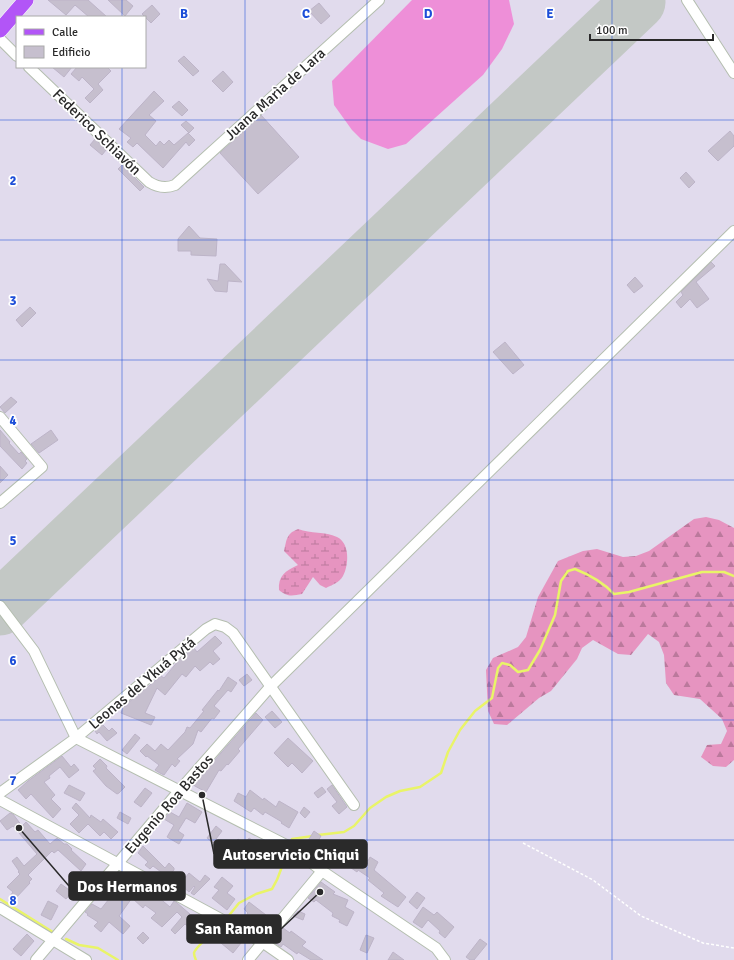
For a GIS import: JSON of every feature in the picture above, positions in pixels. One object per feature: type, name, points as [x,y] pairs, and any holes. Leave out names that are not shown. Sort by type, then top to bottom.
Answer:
[{"type":"main road","points":[[0,30],[26,0]]},
{"type":"street","name":"Juana Marìa de Lara","points":[[170,187],[182,178],[379,0]]},
{"type":"street","points":[[686,0],[734,73]]},
{"type":"street","points":[[0,39],[16,55]]},
{"type":"street","name":"Federico Schiavón","points":[[30,68],[149,182],[156,186],[170,187]]},
{"type":"street","name":"Eugenio Roa Bastos","points":[[52,940],[270,687],[734,231]]},
{"type":"street","points":[[0,417],[42,467],[0,503]]},
{"type":"street","points":[[0,606],[34,652],[76,738],[294,849],[322,871],[436,948],[445,960]]},
{"type":"street","name":"Leonas del Ykuá Pytá","points":[[0,793],[76,738],[215,624],[225,627],[233,633],[270,687]]},
{"type":"street","points":[[270,687],[354,805]]},
{"type":"street","points":[[0,800],[262,942],[288,960]]},
{"type":"street","points":[[248,960],[322,871]]},
{"type":"street","points":[[0,908],[86,960]]},
{"type":"street","points":[[36,960],[52,940]]},
{"type":"path","points":[[523,843],[593,880],[641,916],[703,943],[734,948]]},
{"type":"green space","points":[[706,517],[719,520],[734,528],[734,760],[726,767],[713,766],[701,757],[707,745],[721,744],[727,731],[722,719],[700,699],[674,695],[666,683],[664,655],[659,642],[648,634],[631,655],[618,654],[593,640],[582,648],[577,659],[551,691],[539,698],[507,725],[494,724],[488,711],[486,670],[493,658],[518,647],[526,637],[538,597],[558,561],[583,551],[597,549],[623,557],[636,556],[649,551],[694,519]]},
{"type":"green space","points":[[298,529],[337,537],[344,544],[347,560],[343,576],[336,583],[326,588],[320,585],[313,577],[302,594],[290,595],[279,590],[279,585],[283,574],[289,569],[298,565],[284,551],[289,535]]},
{"type":"shaded area","points":[[412,0],[509,0],[514,24],[502,49],[483,75],[406,144],[388,149],[361,139],[352,130],[334,105],[332,81]]},
{"type":"building","points":[[48,0],[88,0],[106,16],[88,16],[75,5],[66,15]]},
{"type":"building","points":[[108,0],[126,0],[133,6],[125,16]]},
{"type":"building","points":[[319,3],[330,16],[321,24],[309,11]]},
{"type":"building","points":[[152,5],[160,14],[151,23],[146,16],[142,14]]},
{"type":"building","points":[[184,56],[199,71],[193,76],[178,61]]},
{"type":"building","points":[[53,68],[71,68],[64,77]]},
{"type":"building","points":[[76,68],[108,68],[111,71],[98,84],[103,90],[90,103],[85,98],[94,89],[82,77],[79,81],[71,74]]},
{"type":"building","points":[[223,71],[233,82],[223,92],[212,81]]},
{"type":"building","points":[[154,91],[164,101],[149,115],[156,121],[145,135],[156,146],[160,141],[164,145],[169,140],[174,145],[188,133],[195,140],[189,146],[186,142],[163,168],[137,143],[133,147],[127,142],[131,138],[119,129]]},
{"type":"building","points":[[179,101],[188,110],[182,116],[172,107]]},
{"type":"building","points":[[261,115],[299,157],[258,194],[220,153]]},
{"type":"building","points":[[186,121],[194,128],[189,133],[181,125]]},
{"type":"building","points":[[730,131],[734,136],[734,146],[718,161],[708,151]]},
{"type":"building","points":[[95,139],[106,150],[102,155],[90,145]]},
{"type":"building","points":[[122,165],[144,187],[140,191],[118,169]]},
{"type":"building","points":[[686,172],[695,182],[689,188],[680,178]]},
{"type":"building","points":[[189,226],[200,238],[217,239],[216,256],[191,255],[191,251],[178,251],[178,239]]},
{"type":"building","points":[[711,262],[715,266],[696,282],[709,299],[697,308],[690,299],[681,308],[676,302],[683,295],[681,292]]},
{"type":"building","points":[[220,264],[225,264],[242,282],[228,281],[227,292],[215,291],[207,279],[218,281]]},
{"type":"building","points":[[635,277],[643,286],[634,293],[627,285]]},
{"type":"building","points":[[30,307],[36,313],[22,327],[16,320]]},
{"type":"building","points":[[505,342],[524,365],[513,374],[493,352]]},
{"type":"building","points":[[11,397],[17,402],[5,413],[0,407]]},
{"type":"building","points":[[0,430],[19,454],[21,452],[27,459],[25,461],[27,463],[22,469],[0,446]]},
{"type":"building","points":[[51,430],[58,440],[39,453],[31,444]]},
{"type":"building","points":[[0,466],[8,475],[0,483]]},
{"type":"building","points":[[215,636],[222,643],[213,651],[220,659],[213,665],[210,662],[200,671],[195,666],[186,677],[182,674],[165,695],[157,688],[145,713],[155,717],[151,725],[121,713],[124,706],[127,706],[129,702],[161,676],[164,678],[179,660],[194,648],[197,652]]},
{"type":"building","points":[[247,674],[252,680],[244,686],[239,680]]},
{"type":"building","points":[[228,677],[237,683],[231,692],[228,690],[214,706],[220,711],[214,719],[212,718],[201,732],[198,730],[193,744],[177,759],[180,761],[175,767],[172,764],[164,775],[155,770],[159,765],[147,756],[146,757],[140,751],[147,744],[155,751],[161,744],[168,750],[185,732],[187,727],[190,728],[204,711],[202,710],[218,690],[219,691]]},
{"type":"building","points":[[272,711],[282,722],[275,728],[265,717]]},
{"type":"building","points":[[256,713],[263,720],[238,749],[240,751],[228,765],[227,764],[221,771],[219,770],[206,792],[193,785]]},
{"type":"building","points":[[102,724],[109,731],[112,728],[117,733],[107,741],[99,732],[97,734],[95,731]]},
{"type":"building","points":[[135,734],[140,738],[127,754],[122,750]]},
{"type":"building","points":[[288,738],[313,761],[302,773],[292,763],[288,767],[274,753]]},
{"type":"building","points":[[62,756],[71,767],[74,764],[79,770],[69,778],[60,767],[44,782],[55,795],[51,799],[61,809],[53,818],[31,794],[26,799],[18,790]]},
{"type":"building","points":[[100,759],[107,766],[106,768],[125,787],[119,793],[117,794],[106,786],[93,771],[96,769],[93,766]]},
{"type":"building","points":[[69,785],[85,793],[80,801],[64,793]]},
{"type":"building","points":[[332,785],[347,807],[339,814],[332,806],[337,802],[327,789]]},
{"type":"building","points":[[322,787],[326,792],[318,798],[314,793]]},
{"type":"building","points":[[145,788],[152,793],[141,807],[134,802]]},
{"type":"building","points":[[250,790],[263,800],[264,798],[276,807],[279,801],[298,812],[289,828],[265,812],[263,815],[254,808],[251,812],[234,801],[238,793],[246,797]]},
{"type":"building","points":[[76,803],[90,818],[91,815],[101,822],[103,819],[118,832],[111,839],[104,832],[100,836],[88,824],[79,833],[70,824],[79,815],[72,808]]},
{"type":"building","points":[[187,803],[202,812],[195,823],[186,818],[178,831],[184,835],[179,844],[167,837],[174,825],[164,819],[170,812],[179,817]]},
{"type":"building","points":[[304,807],[310,812],[305,818],[300,813]]},
{"type":"building","points":[[120,812],[131,818],[128,824],[117,818]]},
{"type":"building","points":[[10,813],[13,814],[22,826],[26,822],[35,832],[38,830],[50,844],[57,838],[64,844],[67,844],[72,849],[71,850],[86,864],[81,871],[58,850],[54,853],[52,851],[28,875],[32,879],[29,882],[30,883],[14,900],[10,896],[13,892],[7,887],[20,874],[12,861],[17,857],[24,866],[37,854],[13,826],[7,830],[0,821]]},
{"type":"building","points":[[216,826],[222,831],[213,843],[207,838]]},
{"type":"building","points":[[314,831],[321,836],[314,848],[306,844]]},
{"type":"building","points":[[249,838],[273,854],[267,860],[257,850],[246,865],[239,860],[243,854],[233,845],[238,839],[248,847],[250,844],[247,841]]},
{"type":"building","points":[[344,842],[354,850],[353,851],[368,861],[370,857],[378,862],[374,870],[406,897],[398,907],[381,896],[384,893],[368,880],[370,878],[333,857]]},
{"type":"building","points":[[143,846],[165,868],[169,863],[174,868],[168,877],[153,866],[150,869],[145,865],[148,862],[138,853]]},
{"type":"building","points":[[189,873],[200,882],[205,875],[210,879],[194,895],[191,893],[195,887],[194,886],[189,892],[181,885]]},
{"type":"building","points":[[222,877],[233,886],[227,893],[235,899],[227,910],[212,898],[219,890],[214,887]]},
{"type":"building","points":[[125,879],[130,882],[132,879],[142,884],[140,887],[154,899],[157,896],[170,907],[174,901],[176,902],[198,921],[196,923],[200,926],[195,932],[185,924],[175,934],[171,930],[182,917],[177,912],[162,927],[151,918],[156,913],[145,905],[143,908],[132,898],[119,916],[130,926],[123,934],[109,922],[101,932],[94,926],[98,922],[85,912],[92,904],[101,909]]},
{"type":"building","points":[[321,882],[335,892],[333,894],[348,900],[345,907],[354,912],[347,926],[339,922],[340,920],[332,916],[333,913],[316,900],[314,902],[308,898]]},
{"type":"building","points":[[61,884],[72,892],[66,899],[56,891]]},
{"type":"building","points":[[417,892],[425,898],[417,909],[409,902]]},
{"type":"building","points":[[48,901],[58,906],[51,920],[41,915]]},
{"type":"building","points":[[249,902],[266,915],[256,929],[243,919],[248,913],[244,909]]},
{"type":"building","points":[[423,907],[434,915],[437,912],[454,927],[445,938],[428,920],[422,928],[413,922]]},
{"type":"building","points":[[298,911],[305,914],[303,920],[293,916]]},
{"type":"building","points":[[283,928],[290,933],[291,931],[306,942],[302,946],[323,960],[311,960],[298,952],[297,954],[283,944],[281,947],[273,942]]},
{"type":"building","points":[[143,932],[149,938],[143,944],[137,938]]},
{"type":"building","points":[[27,934],[34,941],[21,956],[13,949]]},
{"type":"building","points":[[228,934],[241,943],[233,953],[221,943]]},
{"type":"building","points":[[366,935],[374,938],[367,953],[360,950]]},
{"type":"building","points":[[480,939],[487,944],[474,960],[470,960],[466,957]]},
{"type":"building","points":[[393,952],[404,960],[388,960]]},
{"type":"waterway","points":[[318,835],[344,832],[354,826],[370,808],[386,797],[400,791],[420,787],[441,773],[448,752],[460,730],[475,711],[492,698],[498,668],[502,663],[510,665],[518,672],[528,670],[540,650],[555,615],[561,581],[568,571],[575,569],[586,574],[601,582],[614,594],[629,592],[702,572],[724,572],[734,576]]},
{"type":"waterway","points":[[292,839],[313,836]]},
{"type":"waterway","points":[[227,918],[239,903],[256,894],[272,889],[281,870],[284,849]]},
{"type":"waterway","points":[[0,899],[56,934]]},
{"type":"waterway","points":[[196,960],[194,954],[195,950],[220,926]]},
{"type":"waterway","points":[[66,939],[79,945],[98,948],[118,960]]},
{"type":"runway","points":[[0,608],[638,2]]},
{"type":"place","name":"Autoservicio Chiqui","points":[[202,795]]},
{"type":"place","name":"Dos Hermanos","points":[[19,828]]},
{"type":"place","name":"San Ramon","points":[[320,892]]}]
